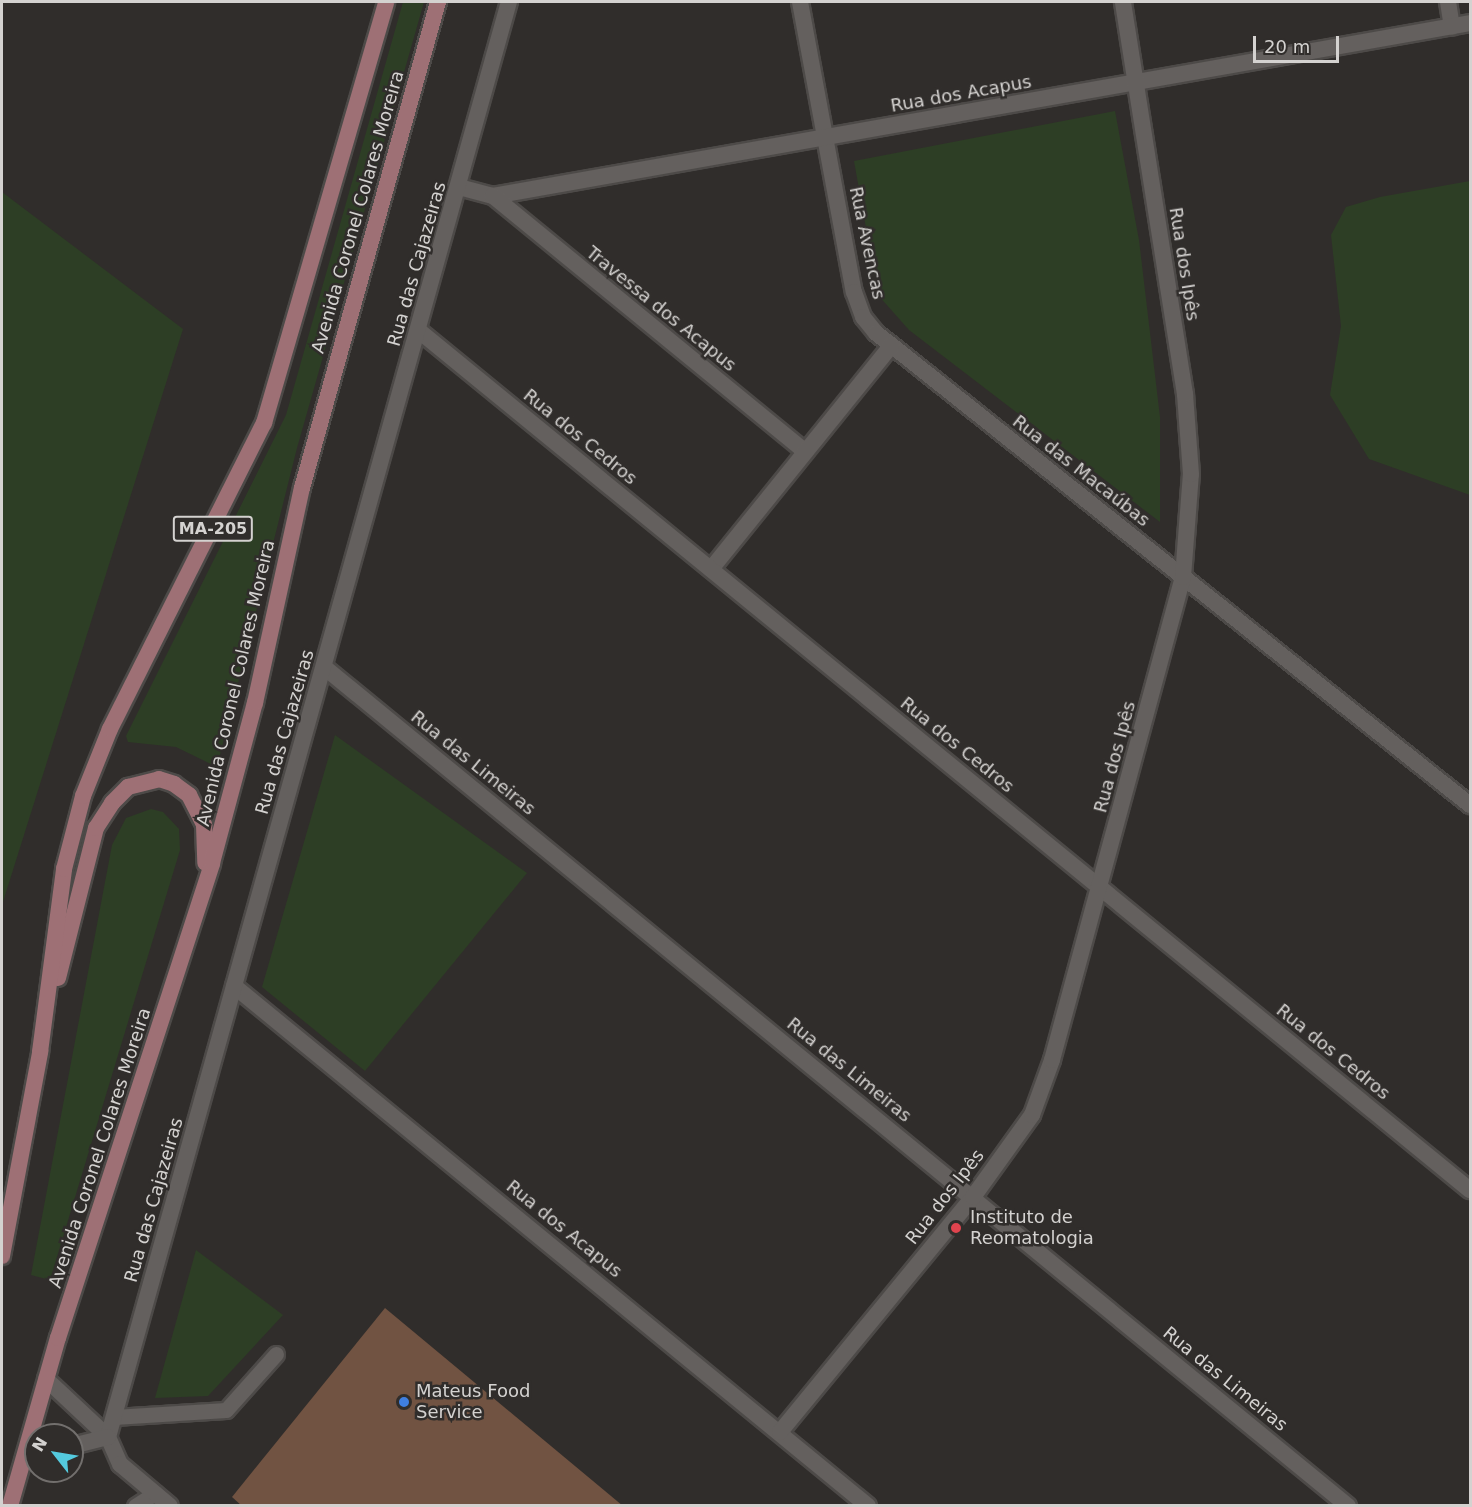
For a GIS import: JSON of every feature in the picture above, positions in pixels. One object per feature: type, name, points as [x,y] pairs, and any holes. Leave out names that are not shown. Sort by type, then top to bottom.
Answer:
[{"type":"main road","name":"Avenida Coronel Colares Moreira","points":[[2,1256],[40,1052],[63,869],[83,796],[110,729],[264,423],[386,2]]},
{"type":"main road","name":"Avenida Coronel Colares Moreira","points":[[37,1423],[46,1379],[202,893],[248,733],[317,428],[438,2]]},
{"type":"main road","points":[[40,1052],[94,836],[106,810],[128,787],[149,779],[166,781],[181,789],[195,803],[206,838],[202,893]]},
{"type":"main road","name":"Avenida Coronel Colares Moreira","points":[[10,1506],[24,1471]]},
{"type":"street","name":"Rua das Cajazeiras","points":[[108,1437],[509,2]]},
{"type":"street","points":[[800,2],[826,137]]},
{"type":"street","name":"Rua dos Ipês","points":[[780,1432],[973,1197],[1032,1115],[1043,1091],[1183,577],[1191,474],[1185,394],[1123,2]]},
{"type":"street","points":[[1448,2],[1452,27]]},
{"type":"street","name":"Rua dos Acapus","points":[[459,187],[493,196],[1470,23]]},
{"type":"street","name":"Rua Avencas","points":[[826,137],[854,292],[863,317],[891,346]]},
{"type":"street","name":"Travessa dos Acapus","points":[[493,196],[805,451]]},
{"type":"street","name":"Rua dos Cedros","points":[[418,330],[1470,1190]]},
{"type":"street","points":[[711,569],[891,346]]},
{"type":"street","name":"Rua das Macaúbas","points":[[891,346],[1470,805]]},
{"type":"street","name":"Rua das Limeiras","points":[[324,667],[1348,1506]]},
{"type":"street","name":"Rua dos Acapus","points":[[234,986],[868,1506]]},
{"type":"street","points":[[46,1379],[108,1437],[120,1464],[170,1506]]},
{"type":"street","points":[[84,1443],[108,1437]]},
{"type":"lane","points":[[114,1417],[226,1410],[276,1354]]},
{"type":"lane","points":[[135,1506],[155,1493]]},
{"type":"green space","points":[[403,2],[424,2],[297,448],[217,767],[176,747],[128,742],[126,736],[286,415]]},
{"type":"green space","points":[[1115,111],[1139,240],[1160,417],[1160,522],[909,330],[878,295],[854,161]]},
{"type":"green space","points":[[1470,181],[1470,495],[1369,459],[1330,395],[1341,326],[1331,235],[1346,207],[1380,197]]},
{"type":"green space","points":[[2,192],[183,329],[2,905]]},
{"type":"green space","points":[[335,735],[527,873],[365,1071],[262,987]]},
{"type":"green space","points":[[151,809],[163,812],[179,829],[180,850],[50,1280],[31,1275],[112,845],[126,818]]},
{"type":"green space","points":[[196,1250],[283,1315],[208,1396],[155,1398]]},
{"type":"building","name":"Mateus Food Service","points":[[385,1308],[623,1506],[242,1506],[232,1497]]},
{"type":"place","name":"Instituto de Reomatologia","points":[[956,1228]]},
{"type":"place","name":"Mateus Food Service","points":[[404,1402]]}]
